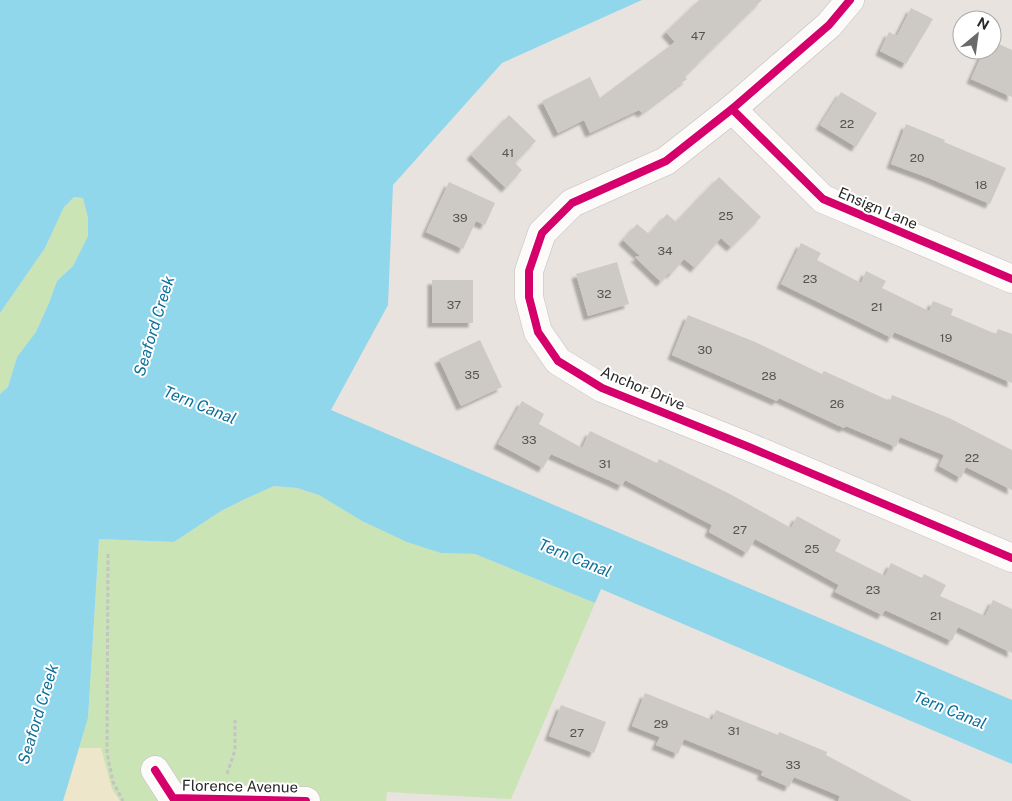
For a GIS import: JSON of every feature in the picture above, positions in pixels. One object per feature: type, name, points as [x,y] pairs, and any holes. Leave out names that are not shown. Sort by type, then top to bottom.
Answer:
[{"type":"street","name":"Anchor Drive","points":[[850,0],[829,25],[732,109],[666,160],[572,203],[542,234],[529,271],[529,297],[538,332],[558,361],[602,388],[750,447],[1012,558]]},
{"type":"street","name":"Ensign Lane","points":[[732,109],[823,199],[1012,279]]},
{"type":"street","name":"Florence Avenue","points":[[155,770],[173,798],[306,801]]},
{"type":"path","points":[[108,554],[107,753],[113,782],[123,801]]},
{"type":"path","points":[[219,799],[235,750],[235,720]]},
{"type":"green space","points":[[74,197],[83,198],[88,218],[88,236],[73,266],[57,281],[36,333],[17,357],[8,387],[0,394],[0,313],[45,248],[64,207]]},
{"type":"green space","points":[[274,486],[297,488],[319,495],[362,521],[441,553],[475,554],[595,603],[511,799],[387,792],[386,801],[63,801],[88,718],[99,539],[174,542],[221,511]]},
{"type":"sand","points":[[79,748],[101,748],[112,789],[120,801],[63,801]]},
{"type":"water","points":[[0,0],[642,0],[502,63],[393,185],[388,305],[331,410],[1012,700],[1012,764],[601,589],[595,603],[475,554],[441,553],[407,542],[362,521],[319,495],[297,488],[274,486],[221,511],[174,542],[99,539],[88,718],[63,801],[0,801],[0,394],[8,387],[17,357],[36,332],[57,281],[73,266],[88,236],[88,218],[83,198],[74,197],[64,207],[45,248],[0,313]]},
{"type":"building","points":[[699,0],[762,0],[685,76],[687,79],[642,113],[639,110],[590,133],[584,120],[558,133],[542,101],[590,77],[600,98],[675,42],[666,32]]},
{"type":"building","points":[[911,8],[933,19],[906,64],[880,51],[889,32],[897,36]]},
{"type":"building","points":[[1002,46],[1012,50],[1012,97],[971,79],[980,60],[1002,60]]},
{"type":"building","points":[[841,92],[877,113],[856,147],[820,125]]},
{"type":"building","points":[[509,115],[536,141],[515,163],[522,170],[506,188],[471,155]]},
{"type":"building","points":[[906,124],[1006,168],[990,204],[891,164]]},
{"type":"building","points":[[719,177],[761,217],[731,247],[721,238],[695,268],[684,259],[661,282],[635,257],[640,256],[623,240],[637,224],[649,234],[667,214],[676,222]]},
{"type":"building","points":[[449,182],[495,203],[485,225],[476,221],[463,249],[426,232]]},
{"type":"building","points":[[801,243],[821,253],[817,260],[861,283],[866,271],[886,281],[882,288],[929,311],[933,301],[953,309],[951,315],[996,334],[998,329],[1012,334],[1012,383],[894,332],[892,338],[781,284]]},
{"type":"building","points":[[617,262],[629,304],[588,316],[576,274]]},
{"type":"building","points":[[432,280],[473,280],[473,323],[432,323]]},
{"type":"building","points":[[688,315],[755,342],[822,374],[824,371],[890,401],[892,395],[949,418],[1012,450],[1012,490],[966,467],[961,478],[939,466],[944,455],[900,437],[896,447],[846,426],[844,428],[779,398],[777,401],[672,355]]},
{"type":"building","points":[[480,340],[502,387],[461,406],[439,359]]},
{"type":"building","points":[[522,401],[544,414],[539,424],[582,448],[590,431],[657,463],[659,459],[730,494],[791,528],[797,516],[841,540],[835,551],[885,576],[891,563],[922,578],[924,574],[946,585],[940,596],[985,616],[993,600],[1012,609],[1012,653],[958,627],[952,641],[885,610],[882,615],[835,592],[839,585],[755,539],[747,553],[709,532],[712,525],[625,480],[622,486],[551,454],[543,468],[498,444]]},
{"type":"building","points":[[645,693],[712,720],[716,710],[778,735],[779,732],[827,752],[826,755],[912,801],[838,801],[840,796],[794,777],[789,787],[761,775],[763,771],[684,739],[678,754],[656,745],[660,737],[632,726]]},
{"type":"building","points":[[561,705],[606,722],[594,753],[549,736]]},
{"type":"cycle path","points":[[850,0],[829,25],[732,109],[666,161],[572,203],[542,233],[529,271],[529,297],[538,332],[558,361],[602,388],[749,447],[1012,558]]},
{"type":"cycle path","points":[[732,109],[823,199],[1012,279]]},
{"type":"cycle path","points":[[155,770],[173,798],[306,801]]},
{"type":"water label","name":"Seaford Creek","points":[[154,326]]},
{"type":"water label","name":"Tern Canal","points":[[200,405]]},
{"type":"water label","name":"Tern Canal","points":[[575,558]]},
{"type":"water label","name":"Tern Canal","points":[[950,710]]},
{"type":"water label","name":"Seaford Creek","points":[[38,714]]}]
